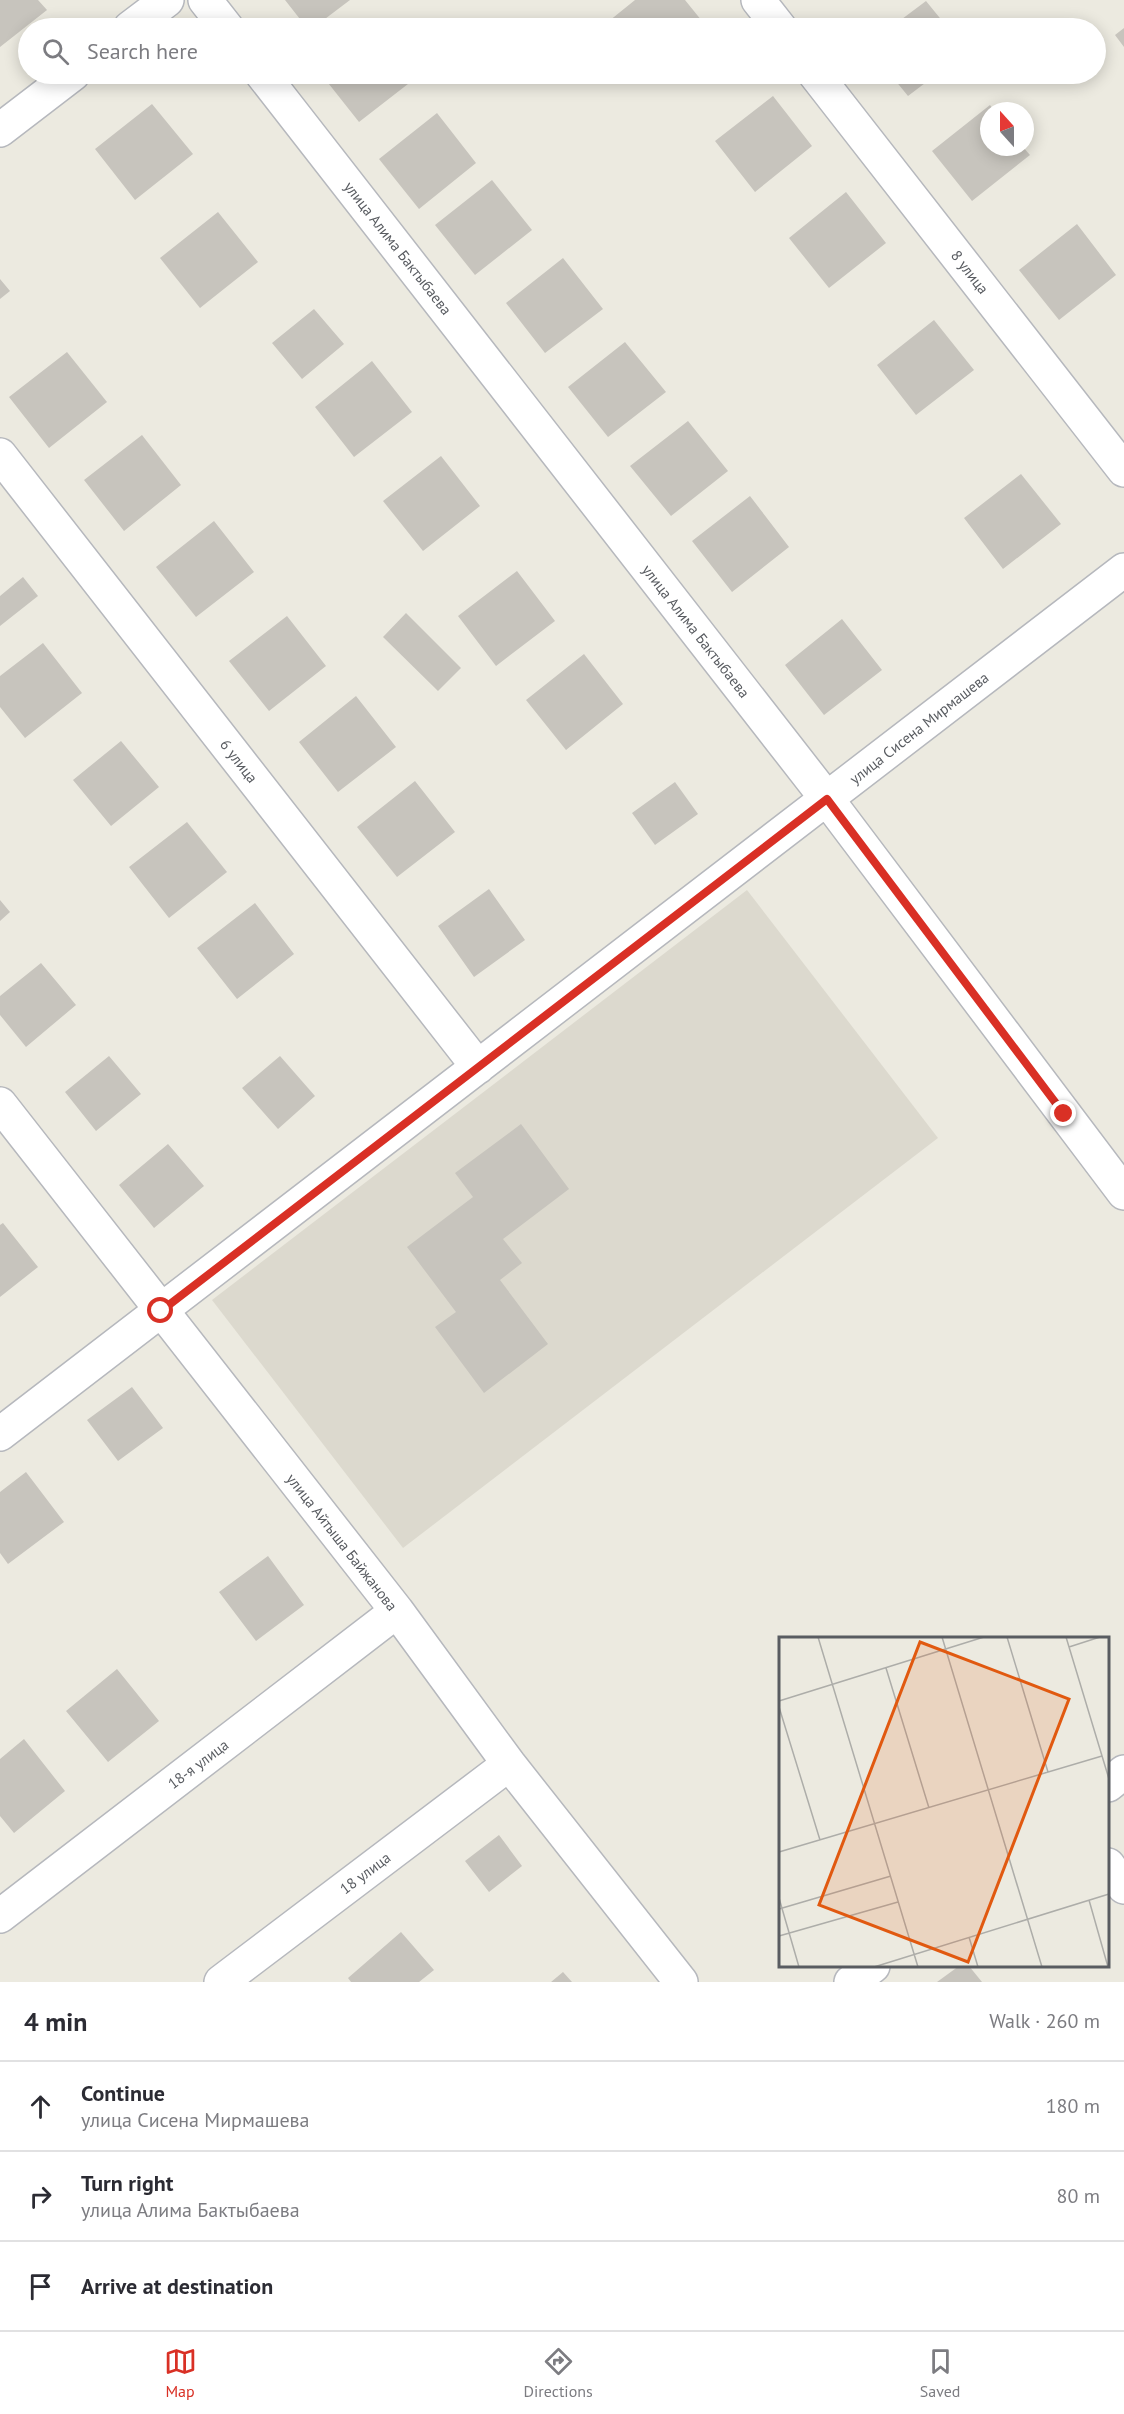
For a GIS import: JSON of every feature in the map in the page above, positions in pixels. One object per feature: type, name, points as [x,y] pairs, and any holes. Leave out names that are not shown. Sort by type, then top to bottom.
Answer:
[{"type":"street","points":[[143,18],[166,0]]},
{"type":"street","points":[[205,0],[219,18]]},
{"type":"street","points":[[758,0],[772,18]]},
{"type":"street","points":[[0,130],[60,84]]},
{"type":"street","name":"улица Алима Бактыбаева","points":[[270,84],[827,799],[1124,1193]]},
{"type":"street","name":"8 улица","points":[[823,84],[1124,470]]},
{"type":"street","name":"6 улица","points":[[0,455],[478,1067]]},
{"type":"street","name":"улица Сисена Мирмашева","points":[[0,1434],[1124,570]]},
{"type":"street","name":"улица Айтыша Байжанова","points":[[0,1104],[397,1611],[509,1764],[681,1982]]},
{"type":"street","name":"18-я улица","points":[[0,1916],[397,1611]]},
{"type":"street","name":"18 улица","points":[[221,1982],[509,1764]]},
{"type":"street","points":[[1109,1783],[1124,1772]]},
{"type":"street","points":[[1109,1868],[1124,1887]]},
{"type":"street","points":[[851,1982],[870,1967]]},
{"type":"shaded area","points":[[747,890],[938,1138],[403,1548],[212,1300]]},
{"type":"building","points":[[0,0],[38,0],[47,10],[37,18],[18,18],[18,33],[0,47]]},
{"type":"building","points":[[285,0],[350,0],[326,18],[299,18]]},
{"type":"building","points":[[635,0],[685,0],[700,18],[613,18]]},
{"type":"building","points":[[926,1],[940,18],[903,18]]},
{"type":"building","points":[[1124,28],[1124,47],[1115,35]]},
{"type":"building","points":[[329,84],[408,84],[359,122]]},
{"type":"building","points":[[898,84],[924,84],[908,96]]},
{"type":"building","points":[[773,96],[812,146],[755,192],[715,141]]},
{"type":"building","points":[[152,104],[193,154],[135,200],[95,149]]},
{"type":"building","points":[[437,113],[476,163],[419,209],[379,159]]},
{"type":"building","points":[[980,113],[980,156],[1029,156],[972,201],[932,151]]},
{"type":"building","points":[[492,180],[532,230],[475,275],[435,225]]},
{"type":"building","points":[[846,192],[886,243],[829,288],[789,238]]},
{"type":"building","points":[[218,212],[258,262],[200,308],[160,258]]},
{"type":"building","points":[[1077,224],[1116,275],[1059,320],[1019,270]]},
{"type":"building","points":[[563,258],[603,309],[545,353],[506,303]]},
{"type":"building","points":[[0,279],[10,291],[0,299]]},
{"type":"building","points":[[314,309],[344,344],[302,379],[272,343]]},
{"type":"building","points":[[934,320],[974,370],[916,415],[877,365]]},
{"type":"building","points":[[625,342],[666,392],[608,437],[568,387]]},
{"type":"building","points":[[67,352],[107,402],[49,448],[9,397]]},
{"type":"building","points":[[372,361],[412,412],[354,457],[315,407]]},
{"type":"building","points":[[688,421],[728,471],[671,516],[630,466]]},
{"type":"building","points":[[142,435],[181,485],[124,531],[84,480]]},
{"type":"building","points":[[441,456],[480,506],[423,551],[383,501]]},
{"type":"building","points":[[1021,474],[1061,524],[1003,569],[964,518]]},
{"type":"building","points":[[750,496],[789,547],[732,592],[692,541]]},
{"type":"building","points":[[214,521],[254,572],[196,617],[156,567]]},
{"type":"building","points":[[517,571],[555,621],[496,666],[458,616]]},
{"type":"building","points":[[23,577],[38,596],[0,626],[0,596]]},
{"type":"building","points":[[406,613],[461,668],[438,691],[383,637]]},
{"type":"building","points":[[287,616],[326,666],[269,711],[229,661]]},
{"type":"building","points":[[842,619],[882,670],[824,715],[785,665]]},
{"type":"building","points":[[43,643],[82,693],[25,738],[0,707],[0,676]]},
{"type":"building","points":[[584,654],[623,704],[566,750],[526,700]]},
{"type":"building","points":[[356,696],[396,747],[338,792],[299,742]]},
{"type":"building","points":[[121,741],[159,787],[111,826],[73,780]]},
{"type":"building","points":[[415,781],[455,832],[397,877],[357,827]]},
{"type":"building","points":[[675,782],[698,814],[655,845],[632,813]]},
{"type":"building","points":[[187,822],[227,872],[169,918],[129,867]]},
{"type":"building","points":[[489,889],[525,940],[474,977],[438,926]]},
{"type":"building","points":[[0,900],[10,912],[0,921]]},
{"type":"building","points":[[255,903],[294,954],[237,999],[197,948]]},
{"type":"building","points":[[41,963],[76,1005],[26,1047],[0,1015],[0,996]]},
{"type":"building","points":[[109,1056],[141,1094],[96,1131],[65,1092]]},
{"type":"building","points":[[280,1056],[315,1096],[278,1129],[242,1088]]},
{"type":"building","points":[[521,1124],[569,1189],[503,1239],[522,1263],[500,1280],[548,1344],[484,1393],[435,1327],[456,1312],[407,1247],[473,1197],[455,1173]]},
{"type":"building","points":[[168,1144],[204,1186],[154,1228],[119,1185]]},
{"type":"building","points":[[3,1223],[38,1267],[0,1297],[0,1225]]},
{"type":"building","points":[[132,1387],[163,1428],[118,1461],[87,1420]]},
{"type":"building","points":[[26,1472],[64,1522],[8,1564],[0,1553],[0,1492]]},
{"type":"building","points":[[268,1556],[304,1605],[256,1641],[219,1592]]},
{"type":"building","points":[[117,1669],[159,1721],[108,1762],[66,1711]]},
{"type":"building","points":[[24,1739],[65,1791],[14,1833],[0,1816],[0,1759]]},
{"type":"building","points":[[499,1835],[522,1866],[489,1892],[465,1861]]},
{"type":"building","points":[[401,1932],[434,1970],[419,1982],[351,1982],[348,1978]]},
{"type":"building","points":[[958,1967],[970,1967],[982,1982],[937,1982]]},
{"type":"building","points":[[563,1972],[572,1982],[551,1982]]},
{"type":"route","points":[[161,1311],[827,799],[1064,1114]]}]
